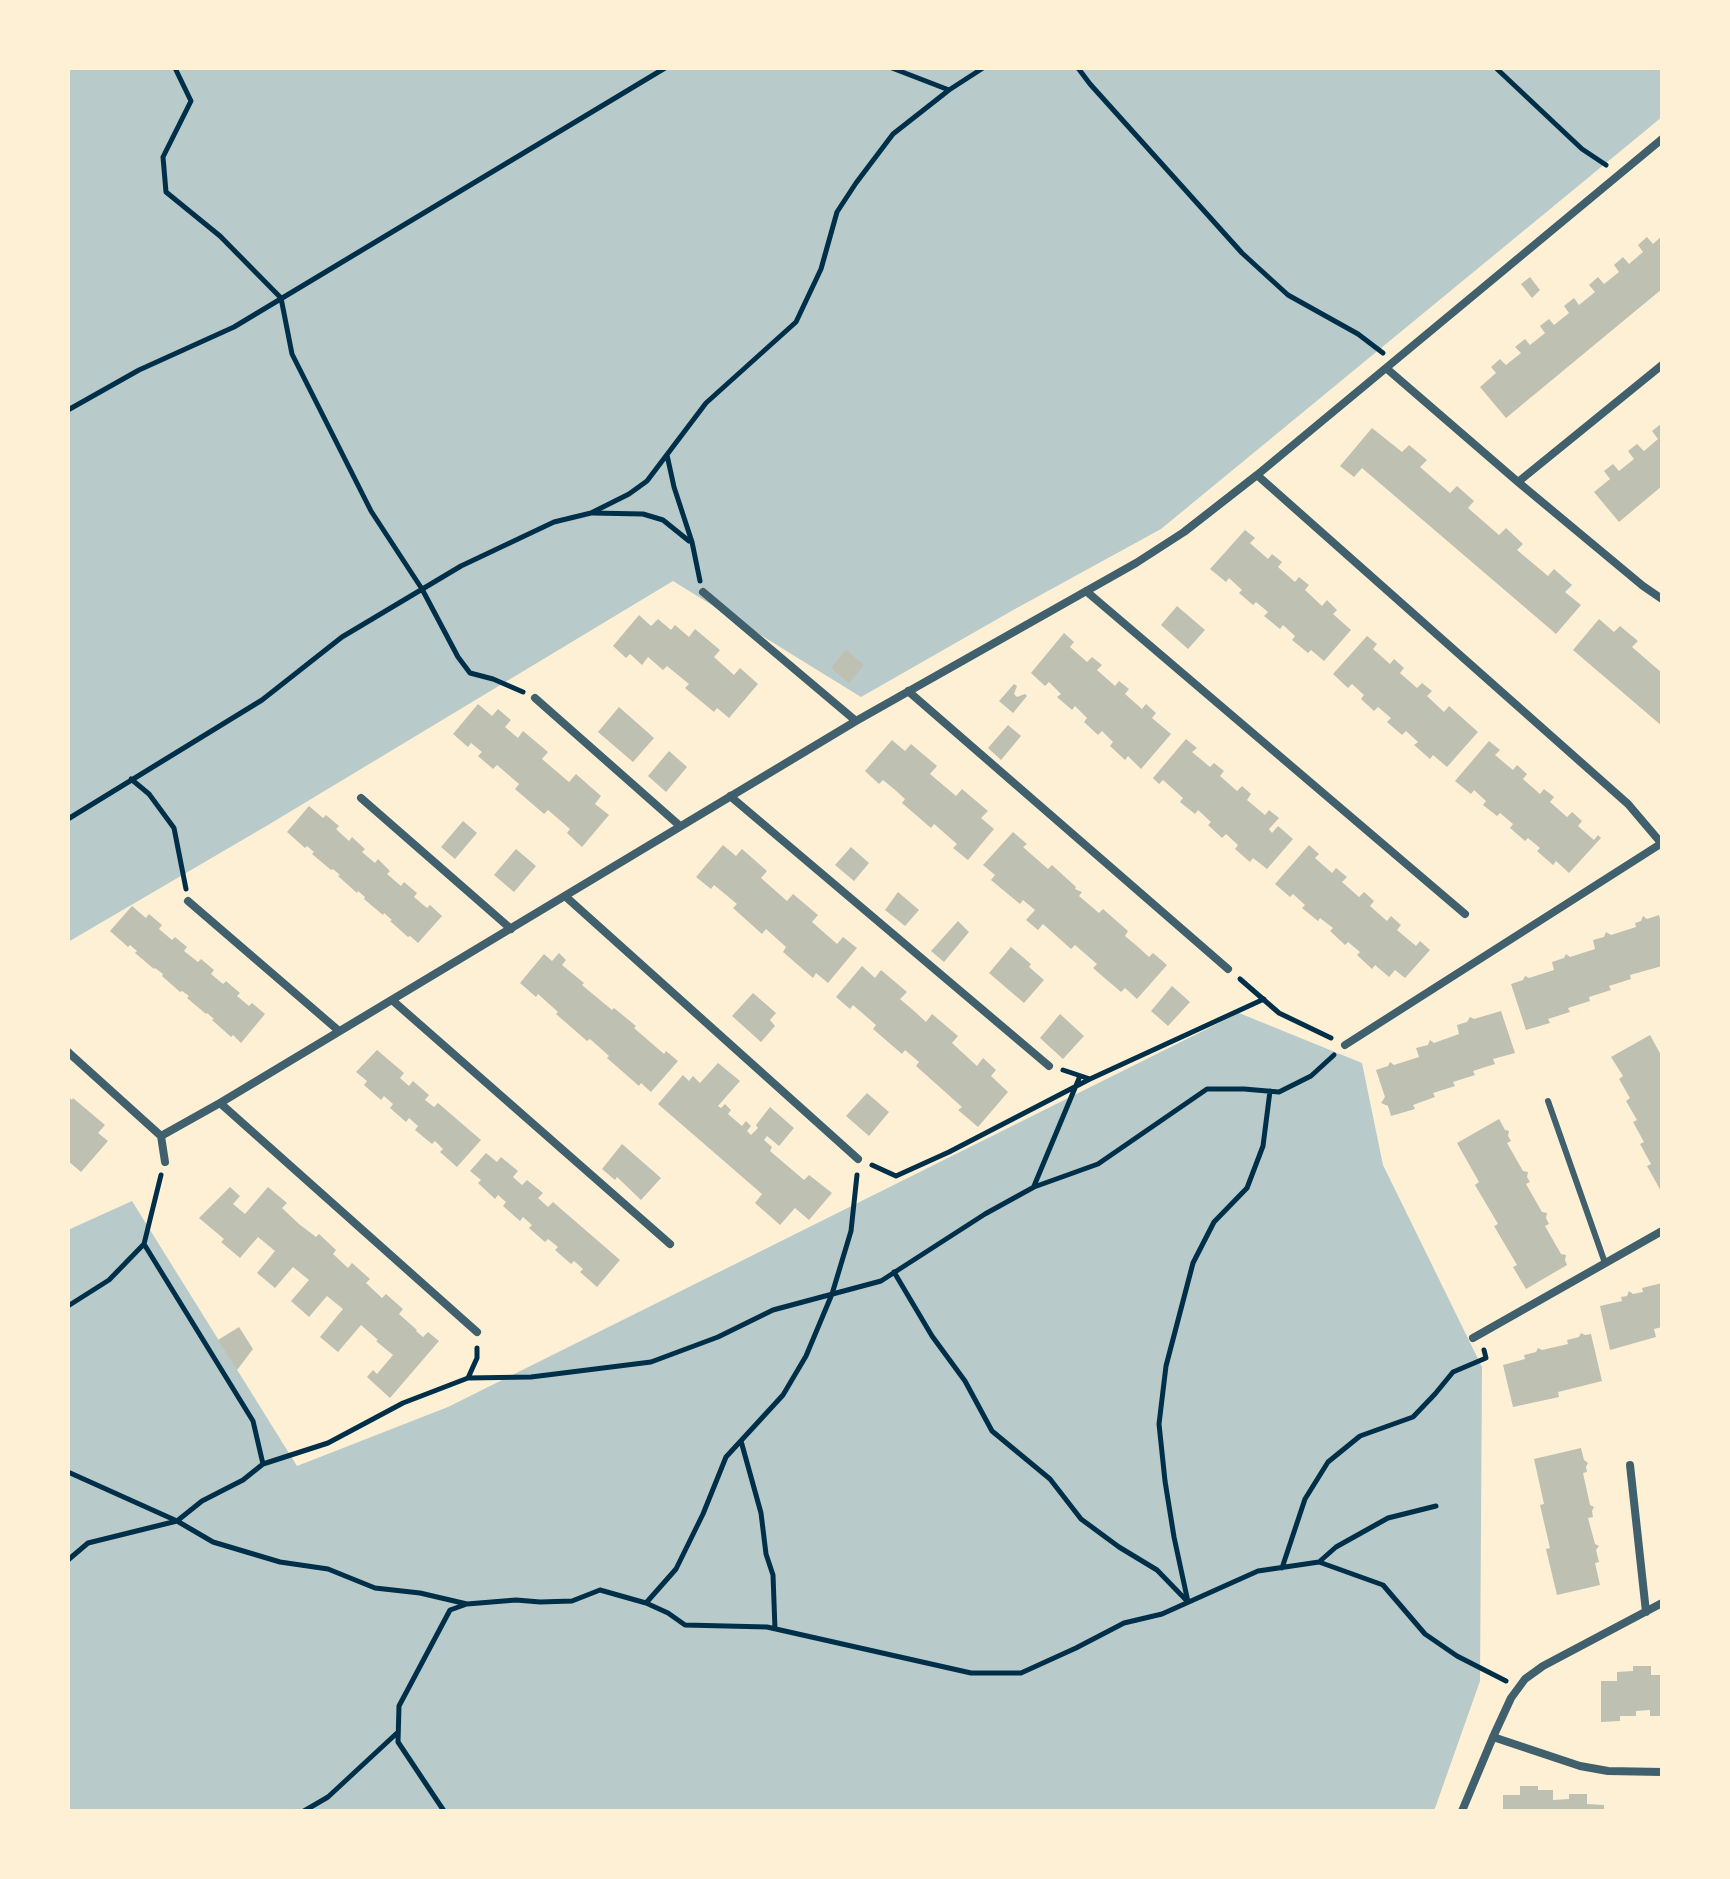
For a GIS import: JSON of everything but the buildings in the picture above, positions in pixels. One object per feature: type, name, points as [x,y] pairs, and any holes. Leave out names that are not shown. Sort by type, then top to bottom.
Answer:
[{"type":"street","points":[[161,1136],[856,721],[1184,532],[1662,139]]},
{"type":"street","points":[[1390,364],[1518,482],[1662,599]]},
{"type":"street","points":[[1518,482],[1662,365]]},
{"type":"street","points":[[1257,475],[1628,804],[1662,844],[1345,1045]]},
{"type":"street","points":[[1086,591],[1465,914]]},
{"type":"street","points":[[703,592],[856,721]]},
{"type":"street","points":[[908,691],[1228,969]]},
{"type":"street","points":[[535,698],[680,826]]},
{"type":"street","points":[[730,796],[1049,1066]]},
{"type":"street","points":[[361,798],[511,929]]},
{"type":"street","points":[[565,896],[858,1159]]},
{"type":"street","points":[[188,901],[339,1031]]},
{"type":"street","points":[[392,1000],[670,1244]]},
{"type":"street","points":[[68,1052],[161,1136],[165,1162]]},
{"type":"street","points":[[220,1103],[477,1332]]},
{"type":"street","points":[[1473,1338],[1662,1231]]},
{"type":"street","points":[[1630,1465],[1646,1612]]},
{"type":"street","points":[[1462,1811],[1493,1737],[1525,1679],[1543,1666],[1662,1603]]},
{"type":"street","points":[[1493,1737],[1580,1766],[1608,1771],[1662,1772]]},
{"type":"lane","points":[[1548,1101],[1605,1263]]},
{"type":"path","points":[[175,68],[191,101],[163,157],[166,192],[220,236],[281,298],[292,354],[371,511],[422,589],[458,657],[470,673],[493,679],[535,698]]},
{"type":"path","points":[[68,410],[139,370],[234,327],[665,68]]},
{"type":"path","points":[[892,68],[949,90]]},
{"type":"path","points":[[68,819],[262,700],[342,637],[461,566],[554,522],[591,513],[647,481],[706,403],[796,322],[821,269],[837,212],[893,134],[983,68]]},
{"type":"path","points":[[1078,68],[1242,253],[1288,295],[1358,334],[1390,364]]},
{"type":"path","points":[[1496,68],[1582,149],[1620,174]]},
{"type":"path","points":[[666,454],[703,592]]},
{"type":"path","points":[[591,513],[643,514],[663,520],[692,542]]},
{"type":"path","points":[[131,779],[149,794],[174,828],[188,901]]},
{"type":"path","points":[[68,1560],[88,1543],[177,1521],[202,1501],[243,1480],[263,1464],[328,1443],[403,1403],[468,1378],[531,1377],[651,1362],[718,1337],[773,1310],[881,1281],[985,1214],[1034,1187],[1098,1164],[1207,1089],[1279,1092],[1311,1076],[1345,1045],[1279,1013],[1228,969]]},
{"type":"path","points":[[646,1603],[676,1569],[726,1457],[783,1395],[806,1356],[832,1294],[851,1231],[858,1159],[896,1176],[1090,1079],[1264,999]]},
{"type":"path","points":[[1049,1066],[1090,1079]]},
{"type":"path","points":[[1034,1187],[1080,1076]]},
{"type":"path","points":[[1188,1602],[1174,1537],[1159,1424],[1166,1366],[1193,1263],[1214,1222],[1247,1188],[1263,1146],[1270,1091]]},
{"type":"path","points":[[68,1306],[109,1280],[144,1244],[165,1162]]},
{"type":"path","points":[[144,1244],[253,1421],[263,1464]]},
{"type":"path","points":[[894,1272],[932,1336],[965,1381],[992,1431],[1050,1479],[1081,1519],[1157,1570],[1188,1602]]},
{"type":"path","points":[[468,1378],[477,1358],[477,1332]]},
{"type":"path","points":[[1282,1568],[1305,1499],[1328,1462],[1360,1436],[1413,1417],[1453,1372],[1486,1358]]},
{"type":"path","points":[[741,1441],[761,1513],[766,1554],[773,1575],[775,1629]]},
{"type":"path","points":[[68,1472],[177,1521],[213,1542],[280,1562],[328,1569],[375,1588],[420,1593],[467,1604]]},
{"type":"path","points":[[1319,1562],[1336,1547],[1388,1518],[1436,1506]]},
{"type":"path","points":[[444,1811],[398,1742],[399,1706],[450,1610],[467,1604],[516,1600],[572,1601],[600,1590],[646,1603],[685,1625],[767,1627],[971,1673],[1021,1673],[1124,1623],[1162,1614],[1258,1571],[1319,1562],[1383,1585],[1425,1634],[1457,1656],[1518,1688]]},
{"type":"path","points":[[304,1811],[328,1797],[398,1733]]},
{"type":"shaded area","points":[[68,68],[1662,68],[1662,117],[1161,529],[861,697],[673,581],[68,942]]},
{"type":"shaded area","points":[[1239,1013],[1362,1063],[1383,1165],[1482,1367],[1480,1681],[1434,1811],[68,1811],[68,1230],[132,1201],[297,1466],[448,1407]]}]
